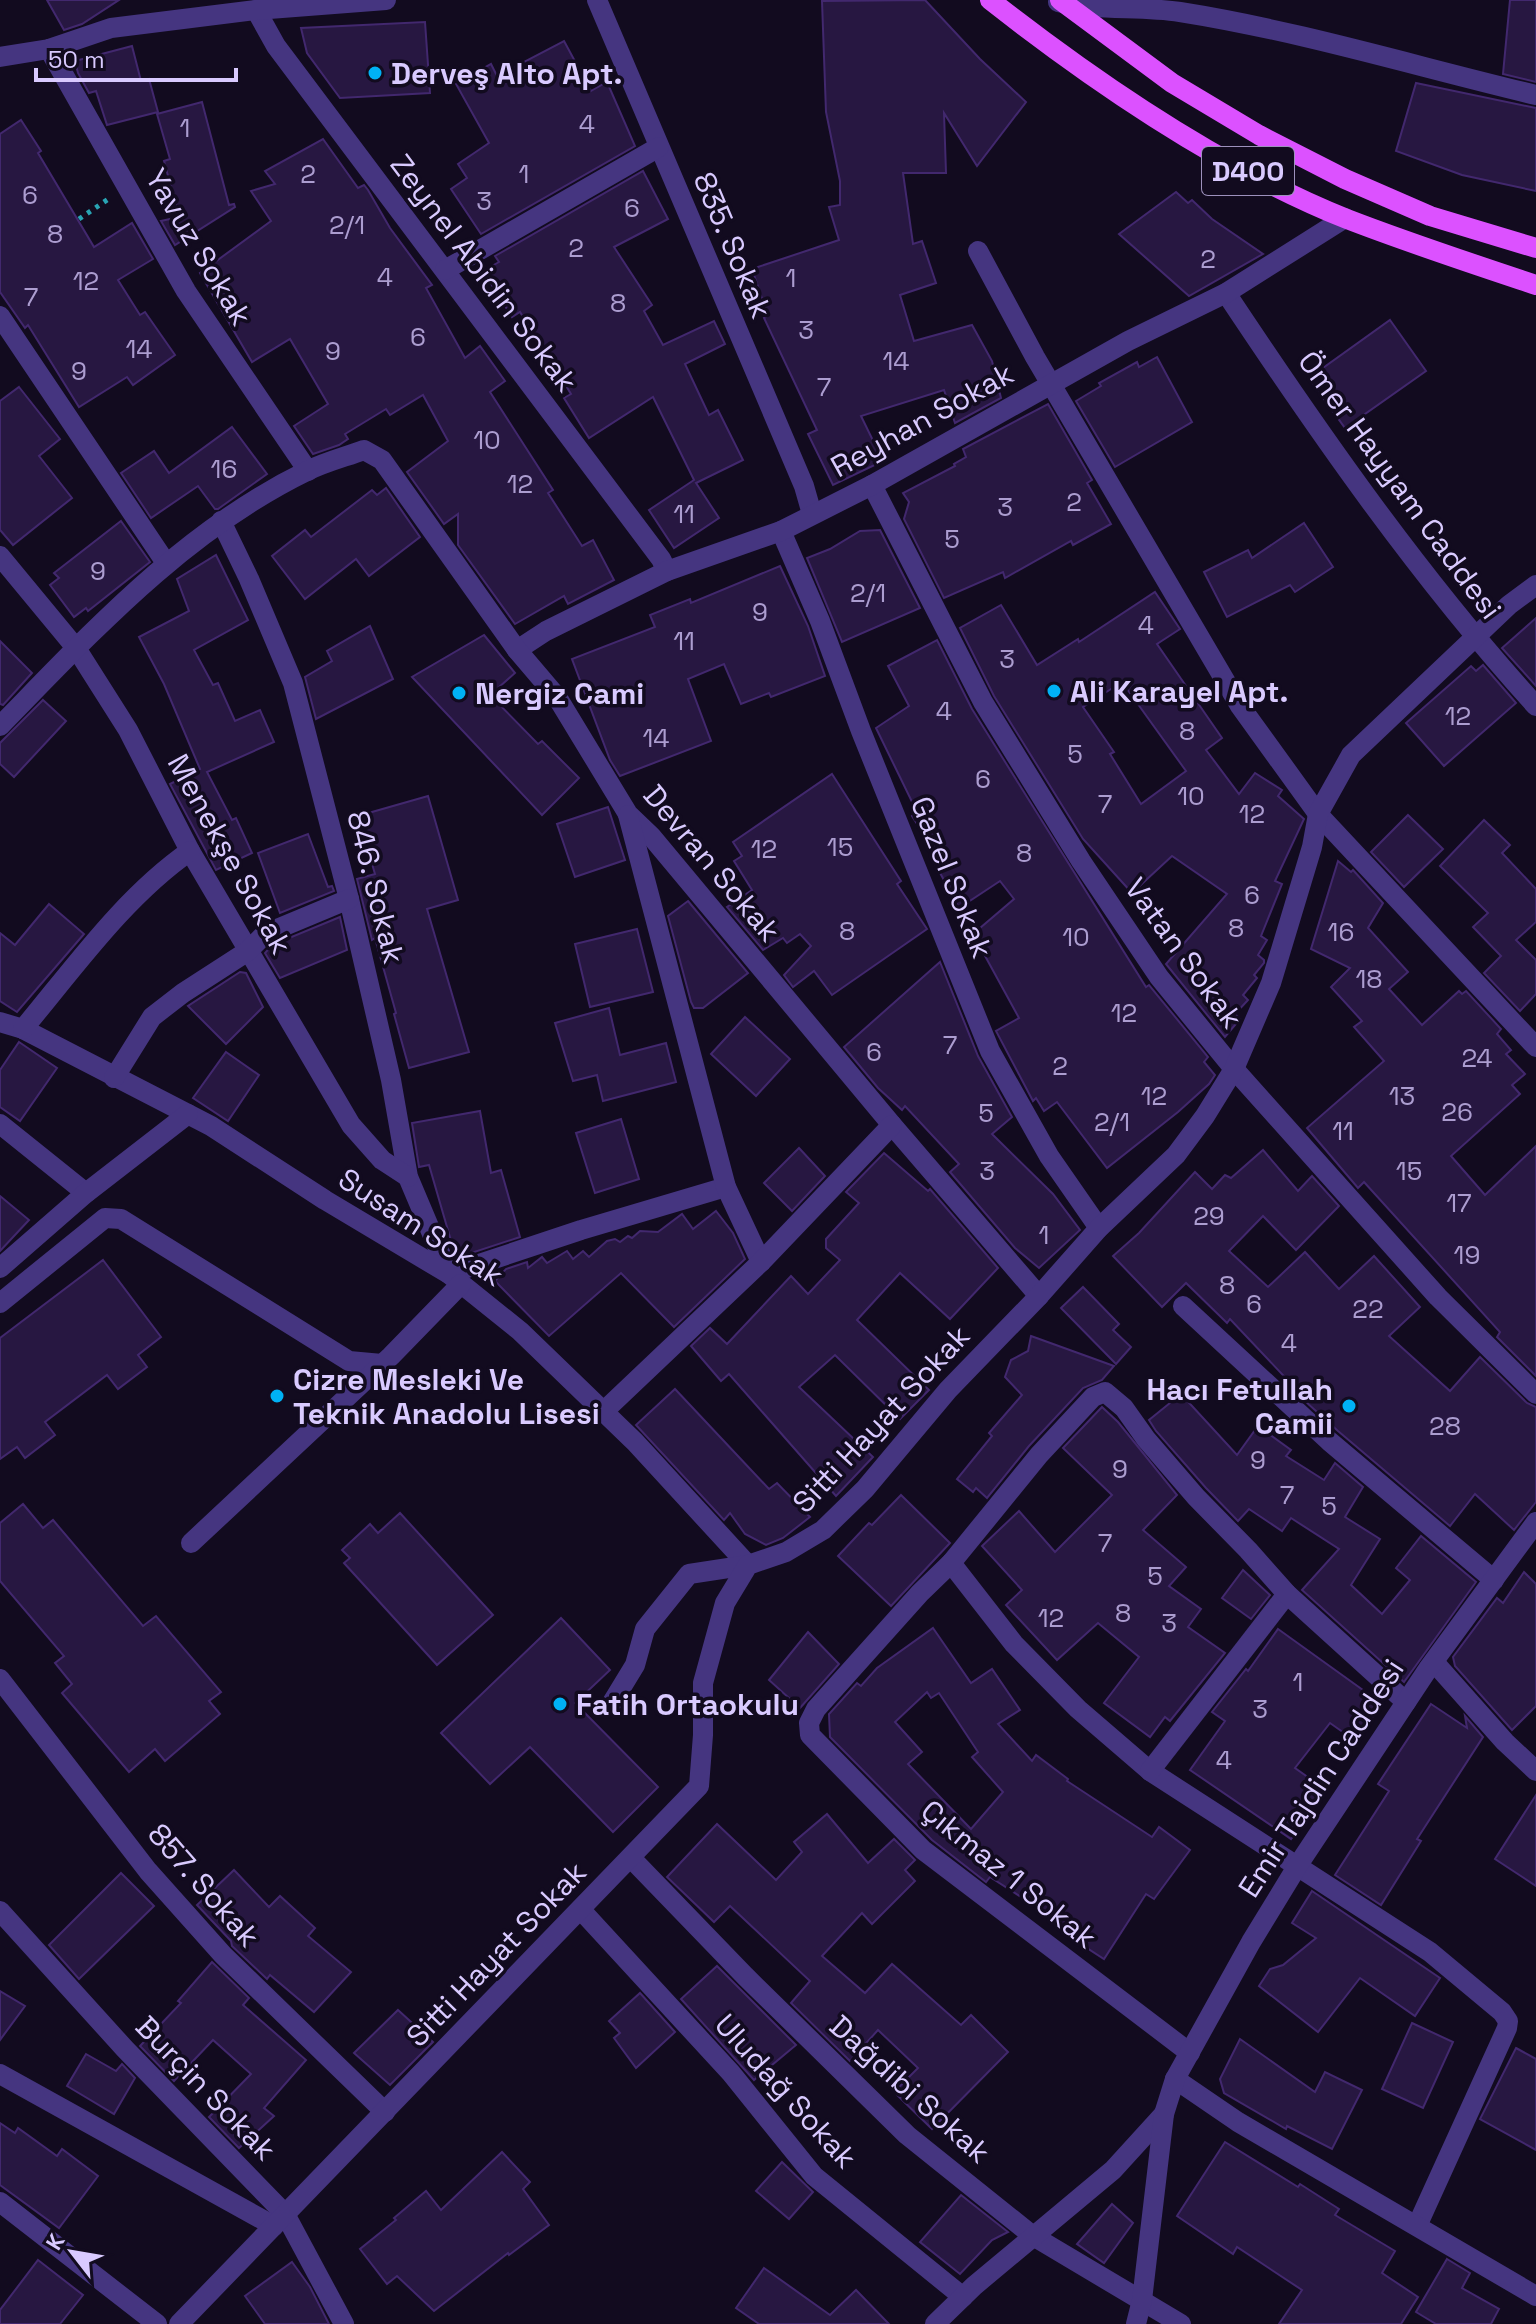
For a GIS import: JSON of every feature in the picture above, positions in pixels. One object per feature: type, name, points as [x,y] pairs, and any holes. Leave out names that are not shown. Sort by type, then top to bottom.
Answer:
[{"type":"main road","name":"D400","points":[[990,0],[1153,116],[1227,161],[1345,218],[1536,285]]},
{"type":"main road","name":"D400","points":[[1058,1],[1172,83],[1259,135],[1345,179],[1430,216],[1536,248]]},
{"type":"street","points":[[0,57],[49,49],[111,28],[256,10],[386,0]]},
{"type":"street","name":"835. Sokak","points":[[597,0],[804,486],[812,514]]},
{"type":"street","points":[[1058,1],[1180,12],[1318,39],[1428,70],[1536,95]]},
{"type":"street","name":"Zeynel Abidin Sokak","points":[[256,10],[276,46],[667,571]]},
{"type":"street","name":"Yavuz Sokak","points":[[49,49],[186,291],[308,471]]},
{"type":"street","points":[[445,270],[659,147]]},
{"type":"street","name":"Reyhan Sokak","points":[[517,650],[546,631],[667,571],[781,531],[872,485],[1050,383],[1226,293],[1345,218]]},
{"type":"street","points":[[978,251],[1050,383],[1240,706],[1318,814],[1536,1047]]},
{"type":"street","name":"Ömer Hayyam Caddesi","points":[[1226,293],[1312,422],[1474,637],[1536,706]]},
{"type":"street","points":[[0,316],[166,563]]},
{"type":"street","name":"Devran Sokak","points":[[308,471],[364,450],[382,460],[517,650],[557,697],[628,814],[651,836],[1039,1296]]},
{"type":"street","points":[[0,726],[135,588],[221,521],[308,471]]},
{"type":"street","name":"Vatan Sokak","points":[[872,485],[983,702],[1073,848],[1159,977],[1234,1069],[1438,1297],[1536,1394]]},
{"type":"street","name":"846. Sokak","points":[[221,521],[293,683],[349,899],[391,1080],[408,1177],[455,1279]]},
{"type":"street","name":"Gazel Sokak","points":[[781,531],[820,621],[990,1051],[1049,1156],[1099,1228]]},
{"type":"street","name":"Menekşe Sokak","points":[[0,556],[76,648],[128,730],[190,851],[351,1125],[382,1160],[408,1177]]},
{"type":"street","name":"Sitti Hayat Sokak","points":[[179,2324],[699,1786],[703,1683],[725,1603],[748,1565],[786,1552],[823,1530],[865,1489],[948,1390],[1039,1296],[1099,1228],[1176,1155],[1234,1069],[1271,983],[1312,847],[1318,814],[1351,755],[1474,637],[1536,585]]},
{"type":"street","points":[[628,814],[726,1187],[761,1262]]},
{"type":"street","points":[[23,1029],[139,895],[190,851]]},
{"type":"street","points":[[114,1078],[152,1017],[183,993],[248,951],[265,934],[349,899]]},
{"type":"street","name":"Susam Sokak","points":[[0,1022],[23,1029],[211,1126],[455,1279],[520,1331],[635,1442],[748,1565]]},
{"type":"street","points":[[0,1268],[86,1193],[188,1114]]},
{"type":"street","points":[[0,1124],[86,1193]]},
{"type":"street","points":[[603,1412],[761,1262],[892,1125]]},
{"type":"street","points":[[191,1543],[382,1364],[455,1279],[581,1230],[726,1187]]},
{"type":"street","points":[[0,1303],[105,1218],[121,1219],[349,1361],[382,1364]]},
{"type":"street","points":[[1183,1306],[1329,1441],[1494,1580]]},
{"type":"street","points":[[1406,1702],[1287,1594],[1196,1497],[1124,1408],[1105,1392],[1093,1397],[1039,1455],[951,1563],[1025,1655],[1078,1709],[1150,1771],[1430,1952],[1502,2012],[1508,2021],[1494,2057],[1417,2226]]},
{"type":"street","name":"Emir Tajdin Caddesi","points":[[1164,2114],[1175,2079],[1298,1865],[1406,1702],[1536,1522]]},
{"type":"street","name":"Çıkmaz 1 Sokak","points":[[951,1563],[816,1709],[809,1723],[810,1735],[923,1850],[1190,2053]]},
{"type":"street","points":[[610,1706],[635,1665],[645,1629],[689,1574],[748,1565]]},
{"type":"street","points":[[1150,1771],[1287,1594]]},
{"type":"street","points":[[1434,1662],[1505,1742],[1536,1771]]},
{"type":"street","name":"857. Sokak","points":[[0,1679],[148,1871],[223,1955],[385,2112]]},
{"type":"street","name":"Dağdibi Sokak","points":[[631,1858],[745,1976],[907,2135],[1033,2236],[1181,2324]]},
{"type":"street","name":"Uludağ Sokak","points":[[581,1910],[731,2073],[814,2176],[963,2297]]},
{"type":"street","name":"Burçin Sokak","points":[[0,1911],[280,2220],[344,2324]]},
{"type":"street","points":[[0,2074],[280,2220]]},
{"type":"street","points":[[1175,2079],[1238,2122],[1536,2296]]},
{"type":"street","points":[[935,2324],[1033,2236],[1113,2170],[1164,2114]]},
{"type":"street","points":[[1136,2324],[1142,2300],[1164,2114]]},
{"type":"street","points":[[0,2202],[157,2324]]},
{"type":"path","points":[[79,219],[128,186]]},
{"type":"building","points":[[47,0],[119,0],[82,24],[64,30]]},
{"type":"building","points":[[925,0],[980,59],[1026,102],[977,166],[944,113],[946,173],[903,173],[913,244],[922,241],[936,283],[900,295],[914,341],[972,325],[992,361],[1001,398],[955,423],[944,390],[861,416],[883,461],[833,485],[808,434],[817,430],[764,318],[768,316],[752,269],[839,240],[829,207],[840,205],[840,181],[826,112],[822,1]]},
{"type":"building","points":[[1510,0],[1536,0],[1536,82],[1503,74]]},
{"type":"building","name":"Derveş Alto Apt.","points":[[425,22],[430,93],[340,98],[307,53],[301,28]]},
{"type":"building","points":[[564,41],[591,91],[607,82],[635,146],[481,234],[451,189],[467,178],[458,164],[489,143],[456,84],[491,64],[497,76]]},
{"type":"building","points":[[132,46],[141,81],[149,79],[158,112],[107,125],[96,91],[89,93],[75,61]]},
{"type":"building","points":[[1416,83],[1536,108],[1536,191],[1462,175],[1396,151]]},
{"type":"building","points":[[202,102],[229,205],[234,204],[235,207],[175,245],[161,221],[179,217],[164,161],[170,159],[157,114]]},
{"type":"building","points":[[21,120],[94,247],[132,223],[153,259],[118,280],[140,315],[145,312],[175,355],[133,385],[127,377],[79,407],[28,325],[25,328],[0,292],[0,134]]},
{"type":"building","points":[[323,139],[358,188],[364,185],[368,190],[390,228],[432,285],[426,288],[465,358],[480,346],[505,381],[490,392],[553,490],[548,493],[582,546],[593,540],[614,580],[568,604],[564,596],[515,624],[458,545],[458,514],[444,524],[407,472],[448,441],[423,395],[390,415],[386,409],[345,434],[348,439],[339,445],[313,454],[294,426],[328,404],[290,339],[252,362],[200,273],[271,221],[251,191],[275,184],[265,171]]},
{"type":"building","points":[[643,171],[668,219],[614,247],[652,305],[644,311],[663,345],[714,321],[725,344],[685,364],[709,415],[718,410],[743,460],[696,483],[719,518],[674,548],[649,510],[694,480],[653,397],[589,438],[564,398],[571,394],[520,312],[512,317],[483,271],[499,262],[495,256]]},
{"type":"building","points":[[1176,192],[1188,203],[1192,200],[1212,219],[1263,254],[1189,296],[1119,234]]},
{"type":"building","points":[[1390,320],[1426,371],[1345,428],[1309,378]]},
{"type":"building","points":[[1157,357],[1192,422],[1115,467],[1076,401],[1101,386],[1099,383],[1137,362],[1139,367]]},
{"type":"building","points":[[19,387],[60,439],[39,456],[72,498],[13,545],[0,530],[0,401]]},
{"type":"building","points":[[1048,404],[1092,480],[1087,483],[1111,524],[1073,545],[1071,541],[1005,578],[1003,572],[944,598],[904,519],[909,502],[903,493],[955,466],[966,457],[963,449]]},
{"type":"building","points":[[232,427],[267,474],[218,509],[198,486],[151,518],[121,473],[154,451],[169,473]]},
{"type":"building","points":[[386,488],[420,537],[369,576],[356,559],[305,599],[272,556],[305,530],[311,537],[372,490],[377,495]]},
{"type":"building","points":[[121,521],[150,562],[88,611],[86,608],[74,617],[50,585],[59,578],[54,573]]},
{"type":"building","points":[[1304,523],[1333,567],[1295,592],[1290,585],[1227,617],[1204,572],[1248,550],[1252,558]]},
{"type":"building","points":[[880,530],[920,608],[842,642],[807,558],[830,549],[860,531]]},
{"type":"building","points":[[216,555],[248,620],[194,650],[213,685],[218,683],[235,721],[260,710],[274,742],[207,772],[232,820],[236,818],[252,853],[216,870],[170,784],[200,769],[164,684],[139,637],[189,611],[177,579]]},
{"type":"building","points":[[780,566],[808,626],[825,676],[771,697],[769,693],[741,704],[724,664],[688,679],[711,741],[620,776],[610,760],[572,659],[655,627],[650,615],[690,599],[691,603]]},
{"type":"building","points":[[1155,592],[1180,629],[1157,644],[1222,738],[1206,750],[1239,794],[1255,773],[1282,790],[1278,796],[1304,819],[1275,881],[1282,884],[1261,936],[1267,940],[1258,955],[1264,963],[1243,995],[1248,1000],[1235,1014],[1240,1019],[1225,1037],[1166,964],[1227,894],[1172,856],[1132,893],[1083,839],[994,696],[960,628],[1001,605],[1037,665],[1078,639],[1079,642]],"holes":[[[1122,682],[1186,771],[1141,804],[1110,754],[1114,752],[1083,707]]]},
{"type":"building","points":[[1536,618],[1536,686],[1502,648]]},
{"type":"building","points":[[370,626],[393,679],[316,719],[305,677],[332,661],[327,651]]},
{"type":"building","points":[[484,635],[515,673],[490,695],[538,744],[542,741],[579,778],[542,815],[412,677]]},
{"type":"building","points":[[937,640],[972,709],[1146,987],[1149,985],[1208,1057],[1204,1062],[1215,1075],[1178,1112],[1107,1168],[1057,1102],[1044,1111],[1036,1098],[1033,1101],[996,1031],[1019,1018],[973,934],[1014,899],[1000,881],[959,908],[932,858],[933,849],[912,816],[917,812],[876,728],[909,706],[888,666]]},
{"type":"building","points":[[0,641],[32,673],[3,705],[0,704]]},
{"type":"building","points":[[1483,665],[1516,703],[1444,766],[1406,723],[1471,666],[1476,671]]},
{"type":"building","points":[[43,700],[66,721],[14,777],[0,764],[0,743]]},
{"type":"building","points":[[832,774],[901,881],[897,884],[927,929],[832,995],[814,971],[793,987],[784,975],[811,946],[800,934],[787,943],[783,938],[763,950],[727,907],[752,890],[734,861],[742,856],[733,842]]},
{"type":"building","points":[[428,796],[458,900],[427,909],[469,1052],[409,1068],[357,879],[375,874],[358,816]]},
{"type":"building","points":[[608,807],[625,860],[575,877],[557,824]]},
{"type":"building","points":[[1408,815],[1443,849],[1404,887],[1371,852]]},
{"type":"building","points":[[1484,820],[1510,845],[1502,853],[1536,889],[1536,922],[1516,940],[1536,960],[1536,994],[1520,1011],[1484,973],[1501,956],[1473,927],[1488,913],[1440,866]]},
{"type":"building","points":[[308,834],[328,887],[332,886],[334,891],[280,913],[258,853]]},
{"type":"building","points":[[1338,861],[1351,872],[1353,870],[1383,903],[1368,928],[1408,972],[1389,989],[1422,1025],[1459,991],[1462,994],[1466,991],[1501,1029],[1497,1034],[1511,1050],[1506,1054],[1525,1074],[1512,1085],[1520,1094],[1451,1156],[1485,1195],[1536,1146],[1536,1376],[1497,1337],[1500,1332],[1364,1182],[1358,1188],[1307,1128],[1384,1061],[1354,1027],[1362,1021],[1331,987],[1350,968],[1311,949]]},
{"type":"building","points":[[688,901],[748,973],[703,1008],[694,1008],[691,1002],[668,916]]},
{"type":"building","points":[[49,904],[84,934],[17,1012],[0,1001],[0,933],[15,945]]},
{"type":"building","points":[[340,917],[347,950],[280,978],[265,953],[272,945]]},
{"type":"building","points":[[637,929],[653,992],[590,1007],[575,944]]},
{"type":"building","points":[[940,962],[978,1056],[1012,1117],[992,1134],[1053,1194],[1080,1230],[1039,1268],[1015,1248],[950,1172],[959,1164],[905,1106],[902,1110],[878,1088],[844,1047]]},
{"type":"building","points":[[240,972],[246,973],[263,1007],[226,1044],[188,1006]]},
{"type":"building","points":[[609,1008],[620,1055],[666,1043],[676,1082],[603,1101],[597,1075],[573,1081],[555,1023]]},
{"type":"building","points":[[745,1017],[790,1059],[756,1096],[711,1054]]},
{"type":"building","points":[[19,1042],[57,1068],[20,1121],[0,1107],[0,1070]]},
{"type":"building","points":[[226,1052],[259,1075],[228,1121],[193,1098]]},
{"type":"building","points":[[480,1111],[491,1173],[501,1170],[520,1237],[456,1258],[429,1165],[419,1167],[412,1123]]},
{"type":"building","points":[[621,1119],[639,1179],[595,1193],[576,1133]]},
{"type":"building","points":[[799,1148],[825,1176],[792,1211],[764,1183]]},
{"type":"building","points":[[1263,1150],[1298,1191],[1312,1176],[1339,1206],[1296,1250],[1263,1216],[1229,1251],[1268,1287],[1305,1252],[1339,1289],[1374,1256],[1420,1307],[1389,1336],[1450,1391],[1480,1357],[1527,1403],[1536,1407],[1536,1502],[1514,1530],[1475,1494],[1450,1526],[1295,1392],[1297,1390],[1230,1319],[1227,1323],[1186,1283],[1162,1307],[1113,1256],[1139,1233],[1195,1172],[1212,1189],[1225,1175],[1231,1178]]},
{"type":"building","points":[[884,1153],[928,1191],[930,1189],[998,1268],[950,1319],[900,1273],[857,1320],[929,1390],[900,1419],[835,1355],[799,1387],[873,1457],[836,1496],[729,1374],[721,1381],[691,1346],[710,1328],[727,1344],[791,1276],[808,1294],[840,1260],[826,1248],[826,1239],[859,1203],[846,1192]]},
{"type":"building","points":[[0,1196],[29,1220],[0,1251]]},
{"type":"building","points":[[716,1211],[733,1233],[745,1259],[674,1327],[621,1273],[549,1336],[495,1281],[506,1269],[527,1262],[528,1268],[542,1257],[547,1263],[567,1251],[573,1259],[583,1251],[589,1257],[607,1241],[615,1239],[620,1242],[640,1231],[658,1232],[682,1214],[693,1229]]},
{"type":"building","points":[[103,1260],[161,1337],[138,1355],[147,1367],[118,1389],[107,1375],[45,1422],[55,1435],[25,1458],[17,1447],[0,1459],[0,1338]]},
{"type":"building","points":[[1083,1287],[1119,1324],[1113,1330],[1131,1347],[1116,1364],[1061,1308]]},
{"type":"building","points":[[1031,1336],[1114,1366],[1102,1380],[1083,1388],[1029,1446],[987,1498],[976,1488],[973,1492],[957,1479],[992,1436],[989,1433],[1022,1395],[1005,1377],[1011,1360],[1028,1351]]},
{"type":"building","points":[[675,1389],[769,1489],[777,1483],[810,1517],[783,1538],[766,1545],[745,1534],[730,1513],[724,1520],[636,1425]]},
{"type":"building","points":[[1181,1394],[1237,1455],[1258,1426],[1291,1450],[1286,1456],[1324,1480],[1335,1463],[1363,1487],[1345,1517],[1380,1539],[1351,1585],[1382,1614],[1410,1580],[1396,1568],[1421,1536],[1476,1582],[1404,1682],[1302,1590],[1339,1549],[1291,1518],[1282,1531],[1249,1509],[1238,1521],[1156,1431],[1149,1420]]},
{"type":"building","points":[[1102,1407],[1118,1422],[1177,1495],[1143,1530],[1186,1567],[1169,1586],[1201,1609],[1188,1627],[1225,1653],[1170,1721],[1165,1717],[1150,1737],[1104,1703],[1139,1657],[1098,1623],[1057,1660],[1006,1605],[1022,1590],[982,1546],[1019,1511],[1055,1552],[1112,1495],[1063,1448]]},
{"type":"building","points":[[901,1495],[950,1543],[891,1606],[838,1556]]},
{"type":"building","points":[[23,1504],[43,1528],[53,1520],[143,1626],[156,1616],[221,1692],[209,1701],[220,1714],[165,1761],[155,1749],[129,1772],[62,1693],[72,1684],[55,1663],[64,1656],[0,1581],[0,1523]]},
{"type":"building","points":[[400,1513],[493,1615],[437,1665],[344,1563],[350,1558],[342,1550],[370,1524],[378,1533]]},
{"type":"building","points":[[1243,1570],[1270,1595],[1251,1619],[1222,1598]]},
{"type":"building","points":[[1524,1572],[1536,1584],[1536,1706],[1512,1730],[1455,1666],[1453,1657],[1497,1598],[1503,1603]]},
{"type":"building","points":[[561,1618],[610,1670],[575,1703],[658,1787],[613,1832],[530,1747],[490,1784],[441,1733]]},
{"type":"building","points":[[933,1628],[971,1683],[992,1669],[1020,1710],[998,1724],[1032,1761],[1036,1755],[1067,1781],[1152,1837],[1159,1827],[1190,1850],[1154,1899],[1146,1894],[1104,1959],[1067,1935],[1071,1929],[990,1877],[986,1882],[932,1840],[830,1737],[829,1714],[857,1683],[861,1686],[877,1668]],"holes":[[[927,1692],[931,1698],[939,1693],[978,1752],[972,1757],[1003,1792],[971,1829],[908,1764],[922,1752],[895,1722]]]},
{"type":"building","points":[[1278,1629],[1381,1703],[1357,1742],[1330,1723],[1295,1768],[1326,1790],[1291,1839],[1190,1770],[1225,1721],[1212,1712],[1246,1669],[1248,1671]]},
{"type":"building","points":[[808,1632],[839,1664],[800,1708],[769,1680]]},
{"type":"building","points":[[1431,1704],[1467,1728],[1465,1716],[1483,1737],[1417,1839],[1421,1841],[1381,1905],[1335,1875],[1389,1791],[1378,1784]]},
{"type":"building","points":[[1536,1795],[1536,1886],[1495,1859]]},
{"type":"building","points":[[827,1814],[868,1863],[894,1839],[915,1860],[905,1870],[915,1881],[872,1924],[862,1913],[822,1956],[865,1993],[892,1964],[961,2025],[971,2015],[1008,2052],[932,2129],[894,2092],[918,2068],[878,2030],[850,2061],[791,2003],[810,1981],[730,1906],[714,1922],[667,1877],[717,1824],[776,1880],[802,1852],[794,1842]]},
{"type":"building","points":[[234,1870],[269,1907],[280,1896],[315,1928],[308,1936],[351,1972],[314,2012],[270,1975],[267,1979],[232,1946],[231,1941],[197,1905]]},
{"type":"building","points":[[121,1873],[154,1906],[79,1979],[49,1945]]},
{"type":"building","points":[[1312,1891],[1440,1978],[1415,2016],[1360,1978],[1318,2032],[1259,1986],[1270,1969],[1283,1965],[1316,1938],[1292,1923]]},
{"type":"building","points":[[212,1962],[249,1998],[243,2005],[306,2060],[264,2108],[274,2116],[239,2148],[209,2117],[251,2074],[213,2040],[174,2081],[140,2046],[181,2003],[178,2001]]},
{"type":"building","points":[[717,1966],[796,2045],[754,2080],[681,1999]]},
{"type":"building","points":[[0,1991],[25,2006],[0,2040]]},
{"type":"building","points":[[640,1993],[675,2032],[636,2068],[614,2038],[620,2033],[609,2021]]},
{"type":"building","points":[[398,2010],[433,2042],[390,2085],[354,2053]]},
{"type":"building","points":[[1412,2023],[1453,2042],[1423,2108],[1382,2089]]},
{"type":"building","points":[[1240,2039],[1315,2092],[1325,2072],[1362,2090],[1332,2149],[1287,2126],[1286,2129],[1224,2093],[1220,2079]]},
{"type":"building","points":[[1516,2048],[1536,2059],[1536,2150],[1480,2119]]},
{"type":"building","points":[[86,2054],[116,2071],[122,2064],[135,2078],[114,2114],[67,2086]]},
{"type":"building","points":[[0,2123],[15,2133],[18,2128],[57,2156],[62,2149],[98,2176],[59,2228],[0,2185]]},
{"type":"building","points":[[1225,2142],[1339,2209],[1335,2215],[1395,2251],[1382,2273],[1418,2297],[1401,2324],[1279,2324],[1302,2290],[1237,2247],[1233,2254],[1177,2216]]},
{"type":"building","points":[[502,2152],[530,2182],[523,2189],[549,2225],[434,2311],[397,2276],[387,2284],[360,2249],[426,2191],[441,2210]]},
{"type":"building","points":[[782,2162],[813,2192],[789,2219],[756,2191]]},
{"type":"building","points":[[961,2195],[1008,2232],[992,2240],[960,2274],[920,2242]]},
{"type":"building","points":[[1112,2204],[1133,2223],[1104,2263],[1077,2244]]},
{"type":"building","points":[[1447,2259],[1470,2273],[1462,2288],[1499,2309],[1491,2324],[1436,2324],[1416,2312]]},
{"type":"building","points":[[38,2260],[83,2295],[60,2324],[0,2324],[0,2310]]},
{"type":"building","points":[[292,2262],[310,2287],[329,2324],[265,2324],[245,2296]]},
{"type":"building","points":[[764,2268],[830,2315],[856,2290],[889,2324],[759,2324],[736,2308]]},
{"type":"place","name":"Derveş Alto Apt.","points":[[375,73]]},
{"type":"place","name":"Ali Karayel Apt.","points":[[1054,691]]},
{"type":"place","name":"Nergiz Cami","points":[[459,693]]},
{"type":"place","name":"Cizre Mesleki Ve Teknik Anadolu Lisesi","points":[[277,1396]]},
{"type":"place","name":"Hacı Fetullah Camii","points":[[1349,1406]]},
{"type":"place","name":"Fatih Ortaokulu","points":[[560,1704]]}]
